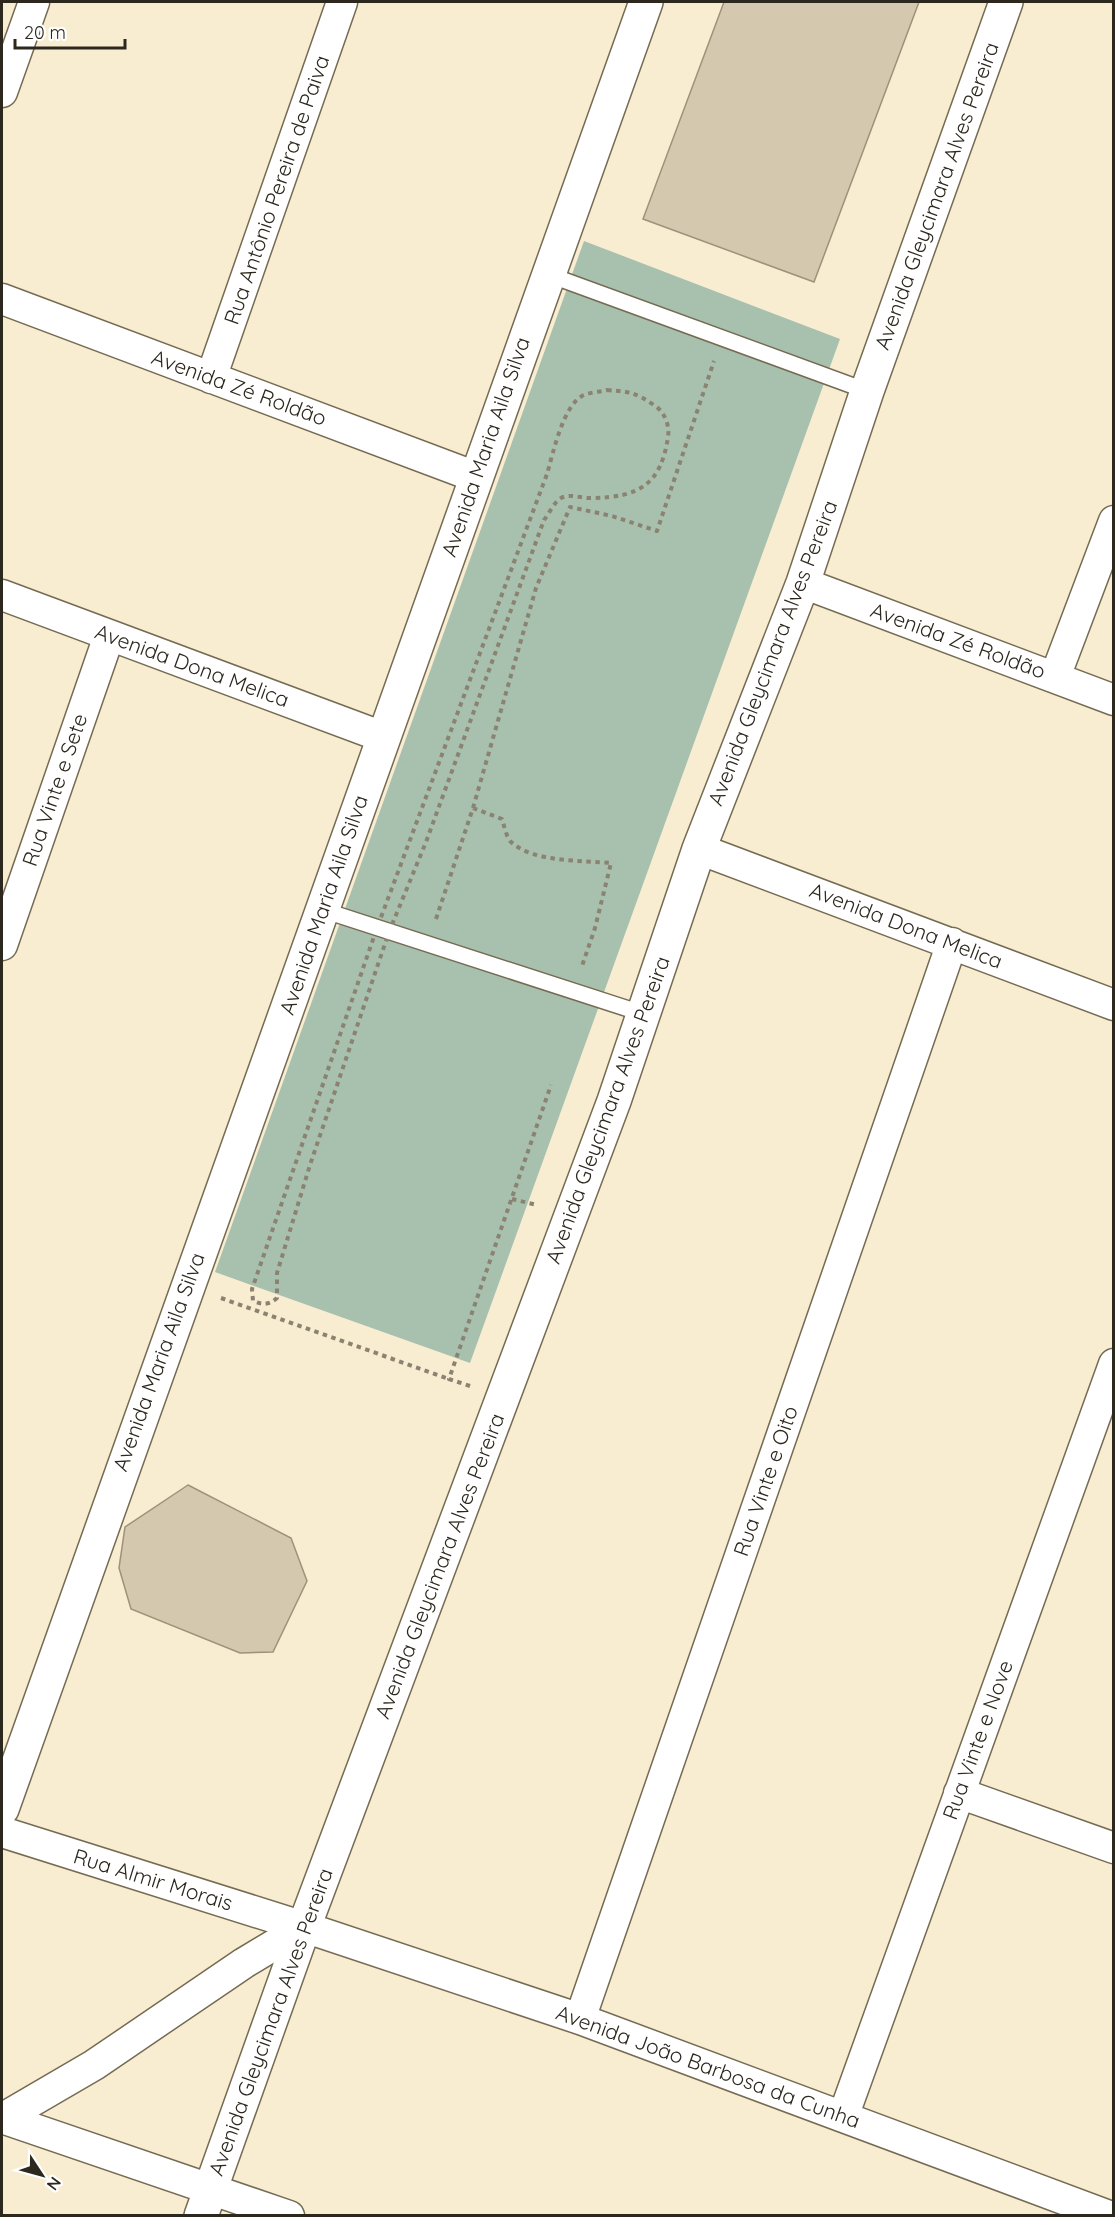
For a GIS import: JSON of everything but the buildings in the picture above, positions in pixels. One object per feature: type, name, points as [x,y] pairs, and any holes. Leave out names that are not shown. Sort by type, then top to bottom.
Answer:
[{"type":"street","points":[[2,92],[34,2]]},
{"type":"street","name":"Rua Antônio Pereira de Paiva","points":[[211,378],[342,2]]},
{"type":"street","name":"Avenida Maria Aila Silva","points":[[2,1809],[186,1286],[323,910],[547,274],[646,2]]},
{"type":"street","name":"Avenida Gleycimara Alves Pereira","points":[[206,2202],[304,1927],[614,1101],[699,849],[803,583],[867,391],[1006,2]]},
{"type":"street","name":"Avenida Zé Roldão","points":[[2,299],[476,477]]},
{"type":"street","points":[[1055,677],[1113,521]]},
{"type":"street","name":"Avenida Zé Roldão","points":[[803,583],[1113,700]]},
{"type":"street","name":"Avenida Dona Melica","points":[[2,595],[383,736]]},
{"type":"street","name":"Rua Vinte e Sete","points":[[2,945],[109,636]]},
{"type":"street","name":"Avenida Dona Melica","points":[[699,849],[1113,1005]]},
{"type":"street","name":"Rua Vinte e Oito","points":[[580,2019],[951,943]]},
{"type":"street","name":"Rua Vinte e Nove","points":[[843,2117],[1113,1364]]},
{"type":"street","points":[[959,1792],[1113,1848]]},
{"type":"street","name":"Rua Almir Morais","points":[[2,1832],[304,1927]]},
{"type":"street","points":[[2,2118],[94,2065],[244,1963],[304,1927]]},
{"type":"street","name":"Avenida João Barbosa da Cunha","points":[[304,1927],[580,2019],[1109,2216]]},
{"type":"street","points":[[2,2118],[206,2202],[289,2216]]},
{"type":"lane","points":[[547,274],[867,391]]},
{"type":"lane","points":[[323,910],[573,993],[644,1014]]},
{"type":"path","points":[[428,944],[473,808],[536,588],[570,507],[612,516],[657,531],[722,338]]},
{"type":"path","points":[[607,390],[635,392],[662,410],[669,431],[664,460],[652,482],[639,490],[592,499],[569,496],[559,499],[544,520],[426,842],[383,930],[277,1273],[277,1298],[272,1303],[262,1304],[254,1300],[252,1289],[547,474],[564,421],[571,407],[582,396],[607,390]]},
{"type":"path","points":[[473,808],[502,819],[509,840],[526,851],[567,861],[611,863],[595,928],[573,993]]},
{"type":"path","points":[[449,1379],[551,1085]]},
{"type":"path","points":[[186,1286],[503,1397]]},
{"type":"green space","points":[[584,241],[840,339],[470,1363],[215,1272]]}]
